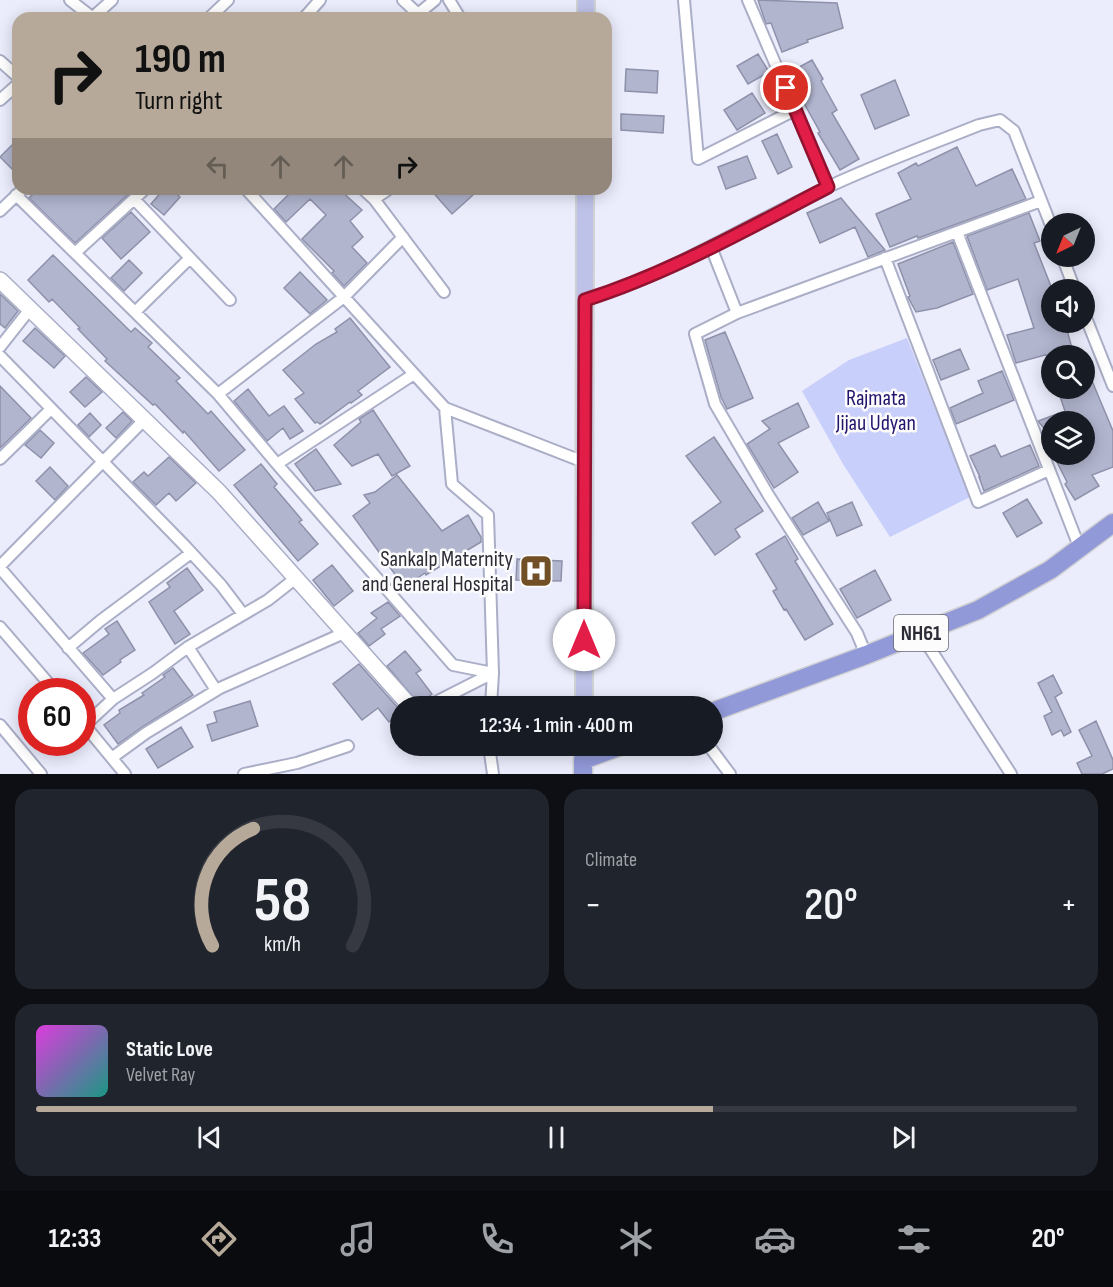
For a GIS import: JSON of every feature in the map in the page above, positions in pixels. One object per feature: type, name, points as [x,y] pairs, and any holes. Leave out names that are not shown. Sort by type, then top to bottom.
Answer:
[{"type":"highway","name":"NH61","points":[[723,708],[866,655],[978,610],[1020,588],[1080,549],[1113,523]]},
{"type":"main road","points":[[584,696],[585,195]]},
{"type":"street","points":[[70,0],[85,12]]},
{"type":"street","points":[[99,12],[112,0]]},
{"type":"street","points":[[215,12],[228,0]]},
{"type":"street","points":[[309,12],[320,0]]},
{"type":"street","points":[[403,0],[413,12]]},
{"type":"street","points":[[421,12],[435,0]]},
{"type":"street","points":[[684,0],[698,159],[795,110]]},
{"type":"street","points":[[748,0],[828,187]]},
{"type":"street","points":[[0,61],[12,72]]},
{"type":"street","points":[[0,100],[12,89]]},
{"type":"street","points":[[585,300],[624,288],[711,247],[828,187],[979,125],[1000,120],[1014,131],[1046,213]]},
{"type":"street","points":[[0,212],[17,195]]},
{"type":"street","points":[[23,195],[75,253],[218,394],[453,664],[493,673]]},
{"type":"street","points":[[75,253],[138,195]]},
{"type":"street","points":[[254,195],[446,408],[584,462]]},
{"type":"street","points":[[370,195],[444,292]]},
{"type":"street","points":[[375,199],[381,195]]},
{"type":"street","points":[[134,199],[230,300]]},
{"type":"street","points":[[866,655],[857,633],[769,496],[715,404],[695,334],[737,314],[1041,201]]},
{"type":"street","points":[[957,232],[1080,549]]},
{"type":"street","points":[[218,394],[344,297],[403,237]]},
{"type":"street","points":[[711,247],[737,314]]},
{"type":"street","points":[[135,312],[190,258]]},
{"type":"street","points":[[885,258],[978,502],[1049,470]]},
{"type":"street","points":[[0,280],[219,492],[401,696]]},
{"type":"street","points":[[0,346],[30,309]]},
{"type":"street","points":[[1092,333],[1113,386]]},
{"type":"street","points":[[0,356],[191,553],[243,614]]},
{"type":"street","points":[[277,464],[414,374]]},
{"type":"street","points":[[446,408],[452,484],[488,515],[493,673],[492,696]]},
{"type":"street","points":[[0,459],[51,409]]},
{"type":"street","points":[[113,699],[0,567],[144,420]]},
{"type":"street","points":[[68,648],[100,621],[191,553]]},
{"type":"street","points":[[96,713],[188,647],[268,600],[296,578]]},
{"type":"street","points":[[0,627],[44,678]]},
{"type":"street","points":[[113,757],[146,733],[216,690],[344,633]]},
{"type":"street","points":[[920,633],[1011,774]]},
{"type":"street","points":[[188,647],[216,690]]},
{"type":"street","points":[[448,696],[493,673]]},
{"type":"street","points":[[0,725],[41,774]]},
{"type":"street","points":[[96,737],[125,774]]},
{"type":"street","points":[[244,774],[299,768],[348,746]]},
{"type":"street","points":[[490,756],[493,774]]},
{"type":"street","points":[[716,756],[730,774]]},
{"type":"green space","name":"Rajmata Jijau Udyan","points":[[907,338],[970,497],[890,537],[843,464],[802,391],[849,360]]},
{"type":"building","points":[[758,0],[837,3],[843,28],[807,40],[808,42],[782,52],[771,23],[766,24]]},
{"type":"building","points":[[758,54],[769,72],[748,84],[737,66]]},
{"type":"building","points":[[812,60],[837,110],[832,113],[859,159],[840,170],[818,133],[820,132],[800,96],[803,94],[790,72]]},
{"type":"building","points":[[626,69],[658,71],[657,93],[625,91]]},
{"type":"building","points":[[895,80],[909,115],[875,129],[861,95]]},
{"type":"building","points":[[752,93],[765,113],[737,130],[724,110]]},
{"type":"building","points":[[621,114],[664,116],[663,133],[621,130]]},
{"type":"building","points":[[777,134],[792,167],[778,174],[762,141]]},
{"type":"building","points":[[12,145],[12,169],[0,157]]},
{"type":"building","points":[[957,147],[976,186],[1012,169],[1026,199],[890,247],[876,214],[911,199],[898,173],[916,163],[918,166]]},
{"type":"building","points":[[747,156],[756,178],[726,189],[718,167]]},
{"type":"building","points":[[32,195],[127,195],[75,243],[29,198]]},
{"type":"building","points":[[159,195],[180,197],[164,215],[151,204]]},
{"type":"building","points":[[288,195],[346,195],[362,210],[350,221],[363,237],[352,247],[367,263],[344,286],[332,273],[334,271],[302,239],[326,215],[310,199],[286,222],[274,209]]},
{"type":"building","points":[[435,195],[473,195],[452,214]]},
{"type":"building","points":[[841,198],[885,250],[868,257],[855,227],[820,243],[807,213]]},
{"type":"building","points":[[131,212],[150,232],[121,259],[102,238]]},
{"type":"building","points":[[1029,213],[1040,241],[1034,243],[1041,267],[1043,267],[1048,279],[1041,279],[1041,333],[1068,333],[1071,345],[1041,345],[1041,356],[1016,363],[1007,335],[1034,328],[1018,279],[987,290],[967,236]]},
{"type":"building","points":[[953,242],[973,294],[937,308],[916,312],[908,297],[910,296],[898,264]]},
{"type":"building","points":[[53,255],[131,332],[135,328],[152,343],[148,347],[180,378],[176,381],[208,414],[211,411],[245,450],[219,471],[184,431],[183,433],[155,404],[153,405],[105,361],[107,359],[78,329],[80,328],[52,299],[49,302],[28,280]]},
{"type":"building","points":[[129,260],[142,273],[124,291],[111,278]]},
{"type":"building","points":[[300,272],[327,300],[310,314],[284,288]]},
{"type":"building","points":[[0,294],[18,311],[5,328],[0,324]]},
{"type":"building","points":[[350,318],[390,367],[358,391],[362,395],[320,424],[315,423],[295,399],[304,393],[283,370],[316,344],[337,332],[335,329]]},
{"type":"building","points":[[35,328],[65,356],[54,368],[23,341]]},
{"type":"building","points":[[725,332],[753,398],[727,409],[721,397],[705,340]]},
{"type":"building","points":[[960,349],[969,369],[941,380],[933,360]]},
{"type":"building","points":[[1002,371],[1014,400],[956,424],[950,408],[983,393],[978,381]]},
{"type":"building","points":[[86,377],[102,392],[85,407],[70,392]]},
{"type":"building","points":[[0,386],[31,418],[0,448]]},
{"type":"building","points":[[1095,388],[1113,431],[1113,467],[1092,475],[1099,486],[1075,500],[1065,484],[1067,482],[1058,465],[1095,465],[1095,411],[1065,411],[1061,399],[1095,399]]},
{"type":"building","points":[[248,389],[269,416],[284,406],[303,431],[290,439],[283,428],[267,441],[234,401]]},
{"type":"building","points":[[798,403],[809,427],[778,443],[798,472],[774,488],[747,444],[770,429],[762,421]]},
{"type":"building","points":[[373,410],[410,466],[392,476],[378,454],[352,466],[334,445],[361,422],[359,419]]},
{"type":"building","points":[[123,412],[132,421],[116,438],[106,428]]},
{"type":"building","points":[[90,413],[101,425],[89,437],[78,425]]},
{"type":"building","points":[[40,430],[54,443],[41,458],[25,445]]},
{"type":"building","points":[[714,437],[763,511],[735,529],[740,537],[715,555],[692,523],[721,502],[686,456]]},
{"type":"building","points":[[995,445],[1001,457],[1030,445],[1039,466],[984,491],[970,456]]},
{"type":"building","points":[[316,449],[341,484],[315,491],[295,464]]},
{"type":"building","points":[[169,457],[196,483],[176,501],[169,493],[156,505],[133,482],[144,472],[148,476]]},
{"type":"building","points":[[261,464],[277,484],[274,487],[302,520],[299,522],[318,544],[298,561],[234,485]]},
{"type":"building","points":[[50,467],[68,486],[55,500],[36,481]]},
{"type":"building","points":[[397,475],[442,531],[468,515],[481,537],[481,542],[404,587],[353,516],[370,503],[364,495],[375,492]]},
{"type":"building","points":[[1027,499],[1042,523],[1017,537],[1003,513]]},
{"type":"building","points":[[818,502],[829,521],[803,535],[792,518]]},
{"type":"building","points":[[852,502],[862,525],[837,536],[827,513]]},
{"type":"building","points":[[785,536],[798,559],[795,561],[833,624],[805,640],[773,591],[777,589],[756,554]]},
{"type":"building","points":[[517,559],[562,561],[561,581],[516,580]]},
{"type":"building","points":[[332,565],[353,591],[334,606],[313,580]]},
{"type":"building","points":[[187,568],[203,590],[174,611],[190,634],[175,644],[149,602],[170,587],[167,583]]},
{"type":"building","points":[[875,570],[891,600],[857,618],[840,589]]},
{"type":"building","points":[[388,602],[400,616],[381,629],[385,634],[369,646],[358,633],[377,618],[371,613]]},
{"type":"building","points":[[117,621],[135,650],[103,675],[83,653],[109,634],[105,629]]},
{"type":"building","points":[[405,651],[421,670],[416,673],[432,694],[412,696],[387,666]]},
{"type":"building","points":[[359,664],[390,699],[390,721],[378,708],[362,720],[333,684]]},
{"type":"building","points":[[173,668],[193,695],[118,744],[104,725],[120,713],[119,710],[144,695],[142,693],[165,677],[163,675]]},
{"type":"building","points":[[1053,675],[1062,693],[1055,697],[1071,732],[1064,736],[1061,730],[1052,735],[1044,716],[1052,712],[1038,683]]},
{"type":"building","points":[[250,701],[258,726],[212,741],[207,725],[217,722],[214,712]]},
{"type":"building","points":[[1096,721],[1113,760],[1113,769],[1102,774],[1082,774],[1077,763],[1092,756],[1079,730]]},
{"type":"building","points":[[181,727],[193,747],[158,768],[146,749]]},
{"type":"place","name":"Sankalp Maternity and General Hospital","points":[[536,571]]},
{"type":"route","points":[[584,640],[585,300],[624,288],[711,247],[828,187],[786,88]]}]
